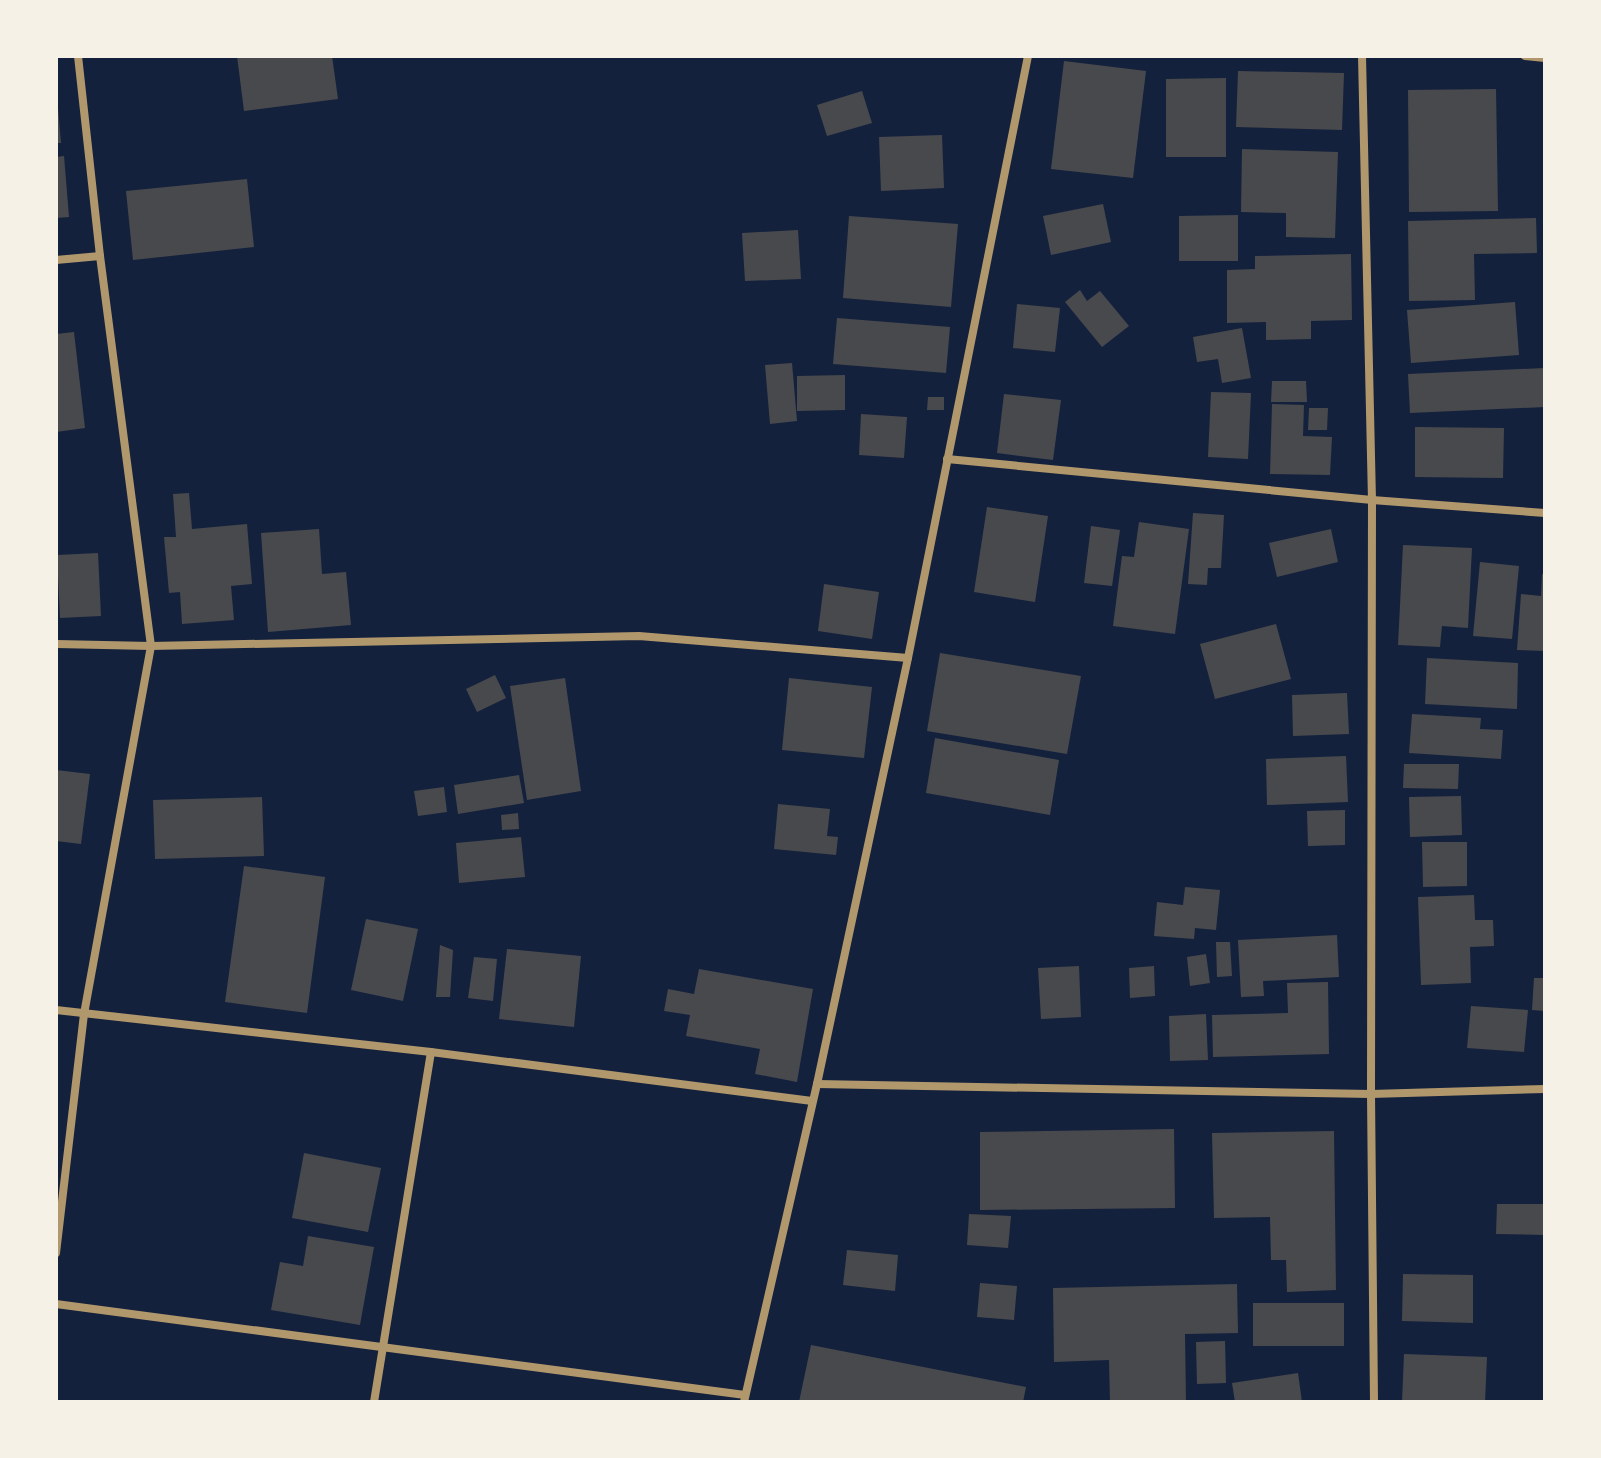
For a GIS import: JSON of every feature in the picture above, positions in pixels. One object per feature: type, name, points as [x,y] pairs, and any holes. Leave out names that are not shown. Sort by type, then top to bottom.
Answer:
[{"type":"street","points":[[56,1253],[84,1014],[151,646],[100,256],[78,56]]},
{"type":"street","points":[[56,1304],[744,1398],[817,1084],[908,658],[1028,56]]},
{"type":"street","points":[[1362,56],[1372,500],[1374,1402]]},
{"type":"street","points":[[1525,56],[1545,58]]},
{"type":"street","points":[[56,260],[100,256]]},
{"type":"street","points":[[947,459],[1372,500],[1545,513]]},
{"type":"street","points":[[56,644],[151,646],[639,636],[908,658]]},
{"type":"street","points":[[56,1010],[431,1052],[812,1101]]},
{"type":"street","points":[[374,1402],[431,1052]]},
{"type":"street","points":[[817,1084],[1371,1094],[1545,1089]]},
{"type":"building","points":[[237,56],[332,56],[338,99],[244,111]]},
{"type":"building","points":[[1064,61],[1146,71],[1133,178],[1051,169]]},
{"type":"building","points":[[1238,71],[1344,73],[1342,130],[1236,127]]},
{"type":"building","points":[[1226,78],[1226,157],[1166,157],[1166,79]]},
{"type":"building","points":[[1496,89],[1498,211],[1409,212],[1408,90]]},
{"type":"building","points":[[862,91],[872,123],[827,136],[817,105]]},
{"type":"building","points":[[58,108],[61,143],[56,143]]},
{"type":"building","points":[[942,135],[944,188],[881,191],[879,137]]},
{"type":"building","points":[[1242,149],[1338,152],[1335,238],[1286,237],[1286,213],[1241,212]]},
{"type":"building","points":[[64,156],[69,217],[56,218],[56,157]]},
{"type":"building","points":[[247,179],[254,247],[133,260],[126,191]]},
{"type":"building","points":[[1103,204],[1111,242],[1051,255],[1043,216]]},
{"type":"building","points":[[1238,215],[1238,261],[1179,261],[1179,216]]},
{"type":"building","points":[[849,216],[958,224],[951,307],[843,298]]},
{"type":"building","points":[[1536,218],[1537,253],[1474,254],[1475,300],[1409,301],[1408,221]]},
{"type":"building","points":[[798,230],[801,279],[745,281],[742,233]]},
{"type":"building","points":[[1351,254],[1352,320],[1311,321],[1311,339],[1266,340],[1266,322],[1227,323],[1227,270],[1255,269],[1255,256]]},
{"type":"building","points":[[1080,290],[1087,301],[1100,291],[1129,326],[1102,347],[1065,302]]},
{"type":"building","points":[[1515,302],[1519,355],[1411,363],[1407,310]]},
{"type":"building","points":[[1017,304],[1060,308],[1055,352],[1013,348]]},
{"type":"building","points":[[837,318],[950,327],[946,373],[833,364]]},
{"type":"building","points":[[1242,328],[1251,378],[1222,383],[1218,359],[1197,362],[1193,337]]},
{"type":"building","points":[[74,332],[85,428],[56,432],[56,334]]},
{"type":"building","points":[[792,363],[797,421],[770,424],[765,365]]},
{"type":"building","points":[[1545,368],[1545,407],[1410,413],[1408,374]]},
{"type":"building","points":[[845,375],[845,410],[797,411],[797,376]]},
{"type":"building","points":[[1272,381],[1306,381],[1307,402],[1271,402]]},
{"type":"building","points":[[1211,392],[1251,393],[1248,459],[1208,457]]},
{"type":"building","points":[[1004,394],[1061,400],[1053,460],[997,453]]},
{"type":"building","points":[[928,397],[944,397],[944,410],[927,410]]},
{"type":"building","points":[[1272,404],[1304,405],[1303,436],[1332,437],[1330,475],[1270,474]]},
{"type":"building","points":[[1309,408],[1328,408],[1327,430],[1308,430]]},
{"type":"building","points":[[861,414],[907,417],[904,458],[859,455]]},
{"type":"building","points":[[1415,427],[1504,428],[1503,478],[1415,477]]},
{"type":"building","points":[[189,493],[192,529],[247,524],[252,584],[231,586],[234,620],[182,624],[180,592],[169,593],[164,537],[176,537],[173,494]]},
{"type":"building","points":[[987,507],[1048,516],[1035,602],[974,592]]},
{"type":"building","points":[[1193,513],[1224,515],[1221,568],[1208,568],[1207,585],[1188,584]]},
{"type":"building","points":[[1139,522],[1189,529],[1175,634],[1113,626],[1122,556],[1134,557]]},
{"type":"building","points":[[1091,526],[1120,530],[1112,586],[1084,583]]},
{"type":"building","points":[[319,529],[322,574],[346,572],[351,625],[268,632],[261,533]]},
{"type":"building","points":[[1331,529],[1338,562],[1277,577],[1269,543]]},
{"type":"building","points":[[1403,545],[1472,548],[1468,628],[1442,626],[1440,647],[1398,645]]},
{"type":"building","points":[[98,553],[101,616],[60,618],[57,555]]},
{"type":"building","points":[[1480,562],[1519,566],[1512,639],[1473,636]]},
{"type":"building","points":[[1542,574],[1545,574],[1545,651],[1517,650],[1521,594],[1541,596]]},
{"type":"building","points":[[824,584],[879,592],[872,639],[818,631]]},
{"type":"building","points":[[1276,624],[1291,679],[1215,699],[1200,644]]},
{"type":"building","points":[[940,653],[1081,676],[1067,754],[927,731]]},
{"type":"building","points":[[1427,658],[1518,663],[1517,709],[1425,704]]},
{"type":"building","points":[[495,675],[506,698],[477,712],[466,689]]},
{"type":"building","points":[[565,678],[581,791],[527,800],[510,686]]},
{"type":"building","points":[[789,678],[872,687],[864,758],[782,750]]},
{"type":"building","points":[[1347,693],[1349,734],[1293,736],[1292,695]]},
{"type":"building","points":[[1412,714],[1481,718],[1480,729],[1503,730],[1501,759],[1409,753]]},
{"type":"building","points":[[935,738],[1059,760],[1050,815],[926,793]]},
{"type":"building","points":[[1346,756],[1348,802],[1267,805],[1266,759]]},
{"type":"building","points":[[1404,764],[1459,764],[1458,789],[1403,788]]},
{"type":"building","points":[[56,770],[90,774],[81,844],[56,841]]},
{"type":"building","points":[[519,775],[524,803],[458,814],[454,785]]},
{"type":"building","points":[[444,787],[447,812],[418,816],[414,791]]},
{"type":"building","points":[[1461,796],[1462,835],[1410,837],[1409,797]]},
{"type":"building","points":[[262,797],[264,856],[155,859],[153,800]]},
{"type":"building","points":[[778,804],[830,809],[827,836],[838,837],[836,855],[774,849]]},
{"type":"building","points":[[1345,810],[1345,845],[1308,846],[1307,811]]},
{"type":"building","points":[[518,813],[519,829],[502,830],[501,815]]},
{"type":"building","points":[[521,837],[525,877],[459,883],[456,843]]},
{"type":"building","points":[[1422,842],[1467,842],[1467,886],[1423,887]]},
{"type":"building","points":[[244,866],[325,877],[307,1013],[225,1002]]},
{"type":"building","points":[[1185,887],[1220,890],[1216,930],[1195,928],[1194,939],[1154,936],[1157,902],[1183,905]]},
{"type":"building","points":[[1474,895],[1475,920],[1493,920],[1494,946],[1470,947],[1471,983],[1421,985],[1418,897]]},
{"type":"building","points":[[366,919],[418,929],[403,1001],[351,990]]},
{"type":"building","points":[[1337,935],[1339,977],[1263,981],[1264,996],[1241,997],[1238,940]]},
{"type":"building","points":[[1216,942],[1230,942],[1232,976],[1217,977]]},
{"type":"building","points":[[440,945],[453,950],[450,997],[436,997]]},
{"type":"building","points":[[507,949],[581,956],[574,1027],[499,1019]]},
{"type":"building","points":[[1206,954],[1210,983],[1190,986],[1187,957]]},
{"type":"building","points":[[474,957],[497,959],[493,1001],[468,998]]},
{"type":"building","points":[[1079,966],[1081,1017],[1041,1019],[1038,968]]},
{"type":"building","points":[[1154,966],[1155,996],[1130,998],[1129,968]]},
{"type":"building","points":[[699,969],[813,989],[797,1082],[755,1074],[760,1049],[686,1036],[690,1015],[664,1011],[668,989],[694,994]]},
{"type":"building","points":[[1534,978],[1545,978],[1545,1011],[1532,1010]]},
{"type":"building","points":[[1328,982],[1329,1054],[1213,1057],[1212,1015],[1288,1013],[1287,983]]},
{"type":"building","points":[[1471,1006],[1528,1010],[1524,1052],[1467,1048]]},
{"type":"building","points":[[1206,1014],[1208,1060],[1170,1061],[1169,1016]]},
{"type":"building","points":[[1174,1129],[1175,1208],[980,1210],[980,1132]]},
{"type":"building","points":[[1334,1131],[1336,1290],[1287,1292],[1286,1260],[1271,1260],[1270,1217],[1214,1218],[1212,1133]]},
{"type":"building","points":[[304,1153],[381,1168],[368,1232],[292,1218]]},
{"type":"building","points":[[1497,1204],[1545,1204],[1545,1235],[1496,1234]]},
{"type":"building","points":[[969,1214],[1011,1216],[1008,1248],[967,1245]]},
{"type":"building","points":[[308,1236],[374,1247],[360,1325],[271,1310],[280,1262],[303,1266]]},
{"type":"building","points":[[847,1250],[898,1255],[895,1291],[843,1285]]},
{"type":"building","points":[[1403,1274],[1473,1275],[1473,1323],[1402,1321]]},
{"type":"building","points":[[980,1283],[1017,1286],[1014,1320],[977,1317]]},
{"type":"building","points":[[1237,1284],[1238,1333],[1185,1334],[1186,1402],[1110,1402],[1109,1360],[1054,1362],[1053,1288]]},
{"type":"building","points":[[1253,1303],[1344,1303],[1344,1346],[1253,1346]]},
{"type":"building","points":[[1225,1341],[1226,1383],[1197,1384],[1196,1342]]},
{"type":"building","points":[[811,1345],[1026,1387],[1023,1402],[799,1402]]},
{"type":"building","points":[[1404,1354],[1487,1357],[1485,1402],[1402,1402]]},
{"type":"building","points":[[1298,1373],[1302,1402],[1235,1402],[1232,1383]]}]
